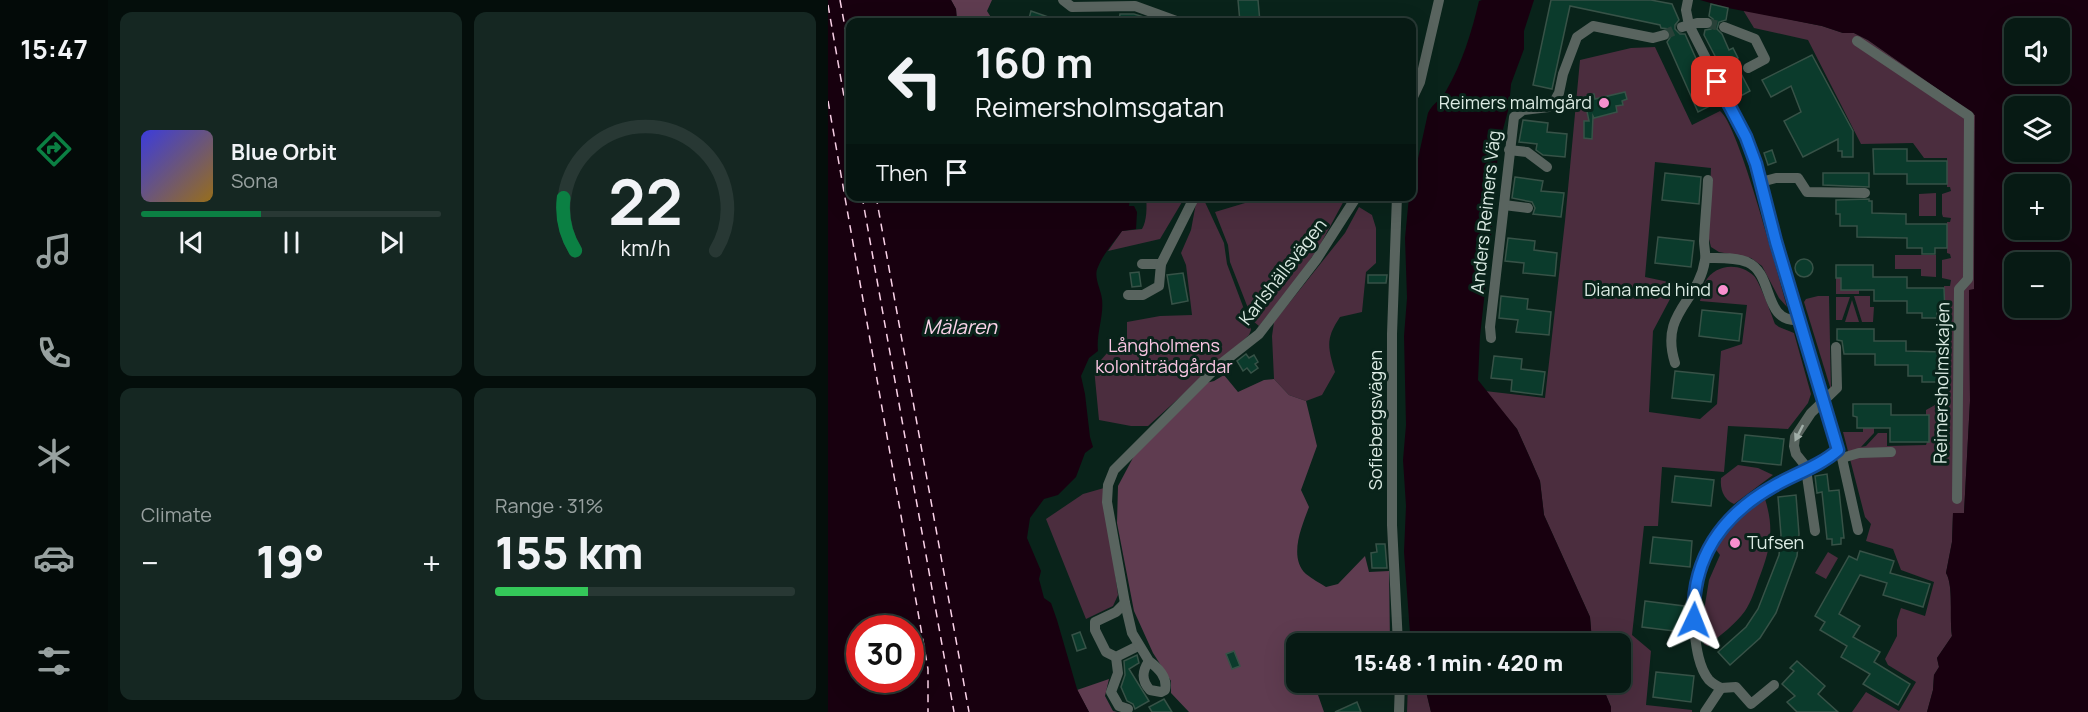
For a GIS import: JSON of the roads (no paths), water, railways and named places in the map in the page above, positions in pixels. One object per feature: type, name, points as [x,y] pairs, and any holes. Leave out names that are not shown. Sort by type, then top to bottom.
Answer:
[{"type":"street","points":[[1063,0],[1072,7],[1135,6],[1168,18]]},
{"type":"street","points":[[1416,82],[1439,0]]},
{"type":"street","points":[[1688,0],[1685,26],[1746,137],[1761,182],[1799,320],[1840,454],[1858,530]]},
{"type":"street","points":[[1685,26],[1707,23]]},
{"type":"street","name":"Anders Reimers Väg","points":[[1491,338],[1490,327],[1512,123],[1518,112],[1549,107],[1554,102],[1577,37],[1593,26],[1653,38],[1664,35]]},
{"type":"street","points":[[1724,27],[1755,39],[1765,59],[1748,68]]},
{"type":"street","name":"Reimersholmskajen","points":[[1857,41],[1969,116],[1968,279],[1959,289],[1957,499]]},
{"type":"street","points":[[1509,150],[1527,152],[1547,167]]},
{"type":"street","points":[[1761,182],[1776,178],[1798,178],[1807,192],[1865,193]]},
{"type":"street","points":[[1675,363],[1671,349],[1674,322],[1702,271],[1706,258],[1704,240],[1708,180]]},
{"type":"street","points":[[1128,295],[1143,294],[1159,286],[1161,264],[1192,201]]},
{"type":"street","name":"Karlshällsvägen","points":[[1149,661],[1132,633],[1125,603],[1107,502],[1108,485],[1114,470],[1217,367],[1259,334],[1316,260],[1354,201]]},
{"type":"street","name":"Sofiebergsvägen","points":[[1397,201],[1392,334],[1392,525],[1397,633]]},
{"type":"street","points":[[1504,205],[1528,208]]},
{"type":"street","points":[[1706,258],[1730,258],[1748,263],[1761,275],[1777,312],[1782,318],[1799,320]]},
{"type":"street","points":[[1142,264],[1161,264]]},
{"type":"street","points":[[1815,531],[1807,469],[1796,454],[1795,437],[1823,399],[1835,392],[1837,388],[1836,347]]},
{"type":"street","points":[[1774,685],[1751,704],[1736,687],[1721,688],[1710,680],[1703,668],[1695,637],[1693,603],[1700,570],[1713,542],[1724,524],[1736,512],[1773,487],[1824,460],[1840,454],[1891,452]]},
{"type":"street","points":[[1116,657],[1106,652],[1095,630],[1095,622],[1116,612],[1125,603]]},
{"type":"street","points":[[1116,657],[1138,646]]},
{"type":"street","points":[[1116,657],[1118,673],[1111,692],[1119,706],[1128,709]]},
{"type":"street","points":[[1705,712],[1721,688]]},
{"type":"street","points":[[1399,712],[1400,693]]},
{"type":"water","name":"Mälaren","points":[[828,0],[951,0],[956,9],[957,18],[846,18],[846,201],[1130,201],[1129,206],[1134,206],[1137,212],[1136,229],[1122,231],[1100,262],[1097,271],[1102,306],[1098,351],[1089,358],[1081,376],[1093,447],[1085,453],[1076,477],[1058,495],[1044,499],[1030,518],[1027,538],[1041,571],[1039,579],[1044,598],[1051,603],[1077,689],[1089,712],[828,712]]},
{"type":"water","points":[[1534,0],[1524,31],[1524,49],[1511,84],[1509,107],[1498,148],[1478,380],[1517,429],[1530,458],[1540,481],[1544,515],[1590,617],[1591,633],[1410,633],[1404,552],[1406,506],[1403,460],[1406,425],[1405,238],[1409,201],[1416,201],[1416,168],[1428,113],[1452,81],[1470,36],[1479,1]]},
{"type":"water","points":[[1700,0],[2088,0],[2088,712],[1927,712],[1933,690],[1934,675],[1939,667],[1937,658],[1952,636],[1951,594],[1946,573],[1952,542],[1953,513],[1964,513],[1970,401],[1969,290],[1974,289],[1975,115],[1868,40],[1854,33],[1843,33],[1822,26],[1728,8]]},
{"type":"water","points":[[1426,693],[1605,693],[1611,707],[1611,712],[1431,712]]},
{"type":"tunnel","points":[[1707,23],[1724,27]]},
{"type":"tunnel","points":[[1664,35],[1682,27]]},
{"type":"place","name":"Reimers malmgård","points":[[1604,103]]},
{"type":"place","name":"Diana med hind","points":[[1723,290]]},
{"type":"place","name":"Tufsen","points":[[1735,543]]},
{"type":"park label","name":"Långholmens koloniträdgårdar","points":[[1164,356]]}]
